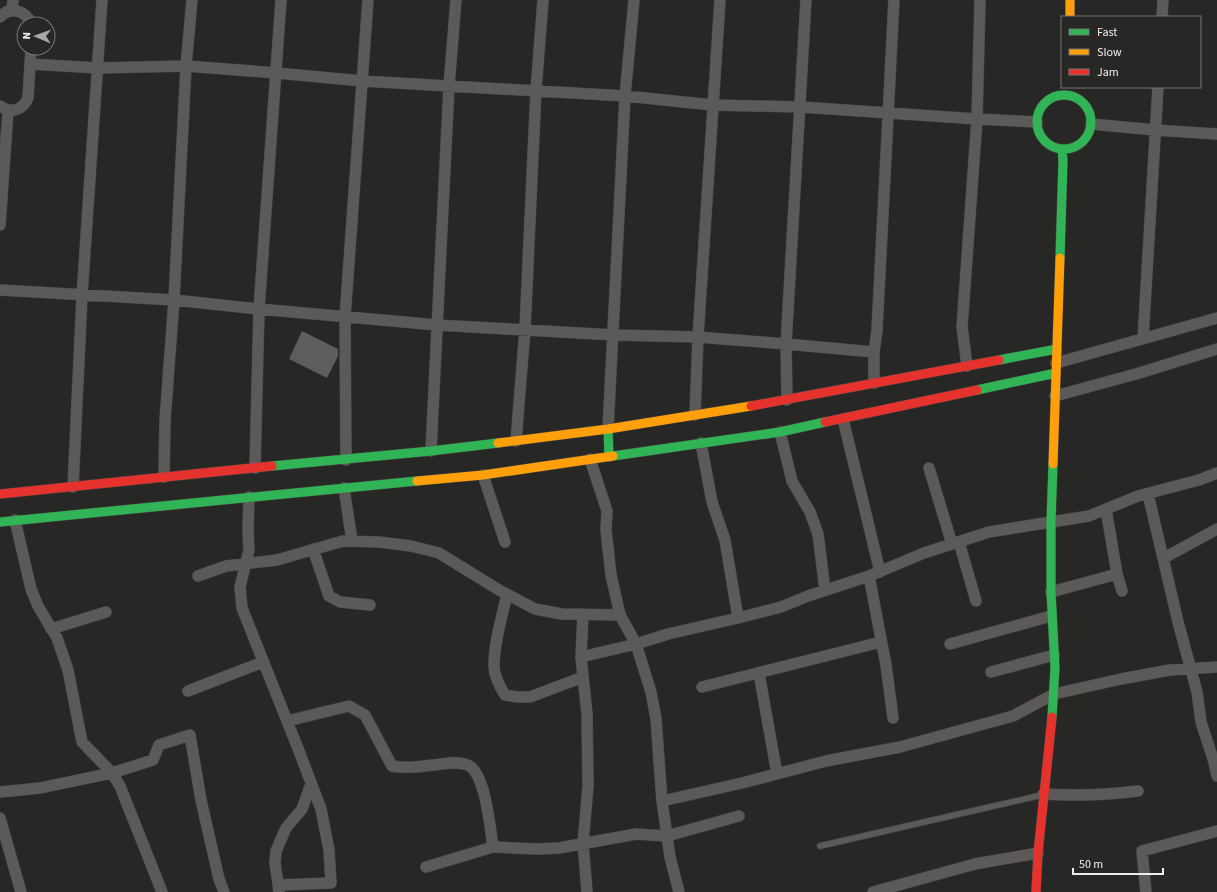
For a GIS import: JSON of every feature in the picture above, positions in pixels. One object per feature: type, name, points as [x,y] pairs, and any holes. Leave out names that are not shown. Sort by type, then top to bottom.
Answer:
[{"type":"street","points":[[73,487],[82,296],[102,0]]},
{"type":"street","points":[[164,477],[165,420],[174,300],[186,66],[192,0]]},
{"type":"street","points":[[255,468],[259,309],[281,0]]},
{"type":"street","points":[[346,460],[345,317],[368,0]]},
{"type":"street","points":[[431,451],[449,86],[456,0]]},
{"type":"street","points":[[516,441],[525,329],[536,90],[543,0]]},
{"type":"street","points":[[609,457],[608,429],[625,96],[634,0]]},
{"type":"street","points":[[696,415],[698,338],[720,0]]},
{"type":"street","points":[[787,400],[786,344],[801,107],[806,0]]},
{"type":"street","points":[[874,384],[874,352],[877,330],[894,0]]},
{"type":"street","points":[[966,366],[962,327],[977,119],[980,0]]},
{"type":"street","points":[[1070,0],[1070,16]]},
{"type":"street","points":[[1162,16],[1163,0]]},
{"type":"street","points":[[0,17],[13,5],[27,16]]},
{"type":"street","points":[[0,225],[4,108],[18,109],[26,103],[28,98],[30,56]]},
{"type":"street","points":[[30,64],[98,68],[186,66],[362,81],[625,96],[712,105],[801,107],[1037,122]]},
{"type":"street","points":[[1143,339],[1158,88]]},
{"type":"street","points":[[1066,91],[1085,104],[1090,114],[1091,124],[1088,134],[1082,143],[1073,148],[1062,149],[1052,146],[1044,140],[1037,122],[1040,110],[1047,101],[1066,91]]},
{"type":"street","points":[[1091,124],[1217,134]]},
{"type":"street","points":[[1036,892],[1043,794],[1054,694],[1054,655],[1050,592],[1051,522],[1063,160],[1062,149]]},
{"type":"street","points":[[0,290],[82,296],[174,300],[437,325],[698,338],[874,352]]},
{"type":"street","points":[[0,522],[483,475],[780,432],[843,419],[1056,368],[1143,339],[1217,318]]},
{"type":"street","points":[[0,494],[431,451],[608,429],[787,400],[1057,349]]},
{"type":"street","points":[[1055,396],[1136,374],[1217,349]]},
{"type":"street","points":[[843,419],[880,572]]},
{"type":"street","points":[[780,432],[792,481],[810,512],[818,534],[825,590]]},
{"type":"street","points":[[701,444],[712,502],[725,540],[738,618]]},
{"type":"street","points":[[590,459],[607,511],[606,530],[614,594],[620,615],[636,644],[651,692],[656,719],[662,801],[670,857],[679,892]]},
{"type":"street","points":[[930,468],[976,601]]},
{"type":"street","points":[[581,657],[636,644],[668,634],[781,607],[825,590],[880,572],[924,553],[989,532],[1089,516],[1138,496],[1199,480],[1217,473]]},
{"type":"street","points":[[483,475],[505,542]]},
{"type":"street","points":[[344,488],[352,541]]},
{"type":"street","points":[[1148,494],[1197,692],[1201,722],[1217,776]]},
{"type":"street","points":[[249,497],[249,550],[240,587],[242,608],[321,809],[329,850],[331,883],[278,888],[275,863],[276,851],[286,828],[302,809],[311,784]]},
{"type":"street","points":[[1106,509],[1117,574],[1122,591]]},
{"type":"street","points":[[15,520],[31,589],[38,606],[57,638],[68,670],[82,742],[112,773],[120,786],[162,892]]},
{"type":"street","points":[[1164,558],[1217,530]]},
{"type":"street","points":[[198,576],[226,566],[277,560],[343,541],[379,542],[411,546],[439,553],[535,609],[562,614],[620,615]]},
{"type":"street","points":[[313,549],[329,596],[340,602],[370,604]]},
{"type":"street","points":[[1050,592],[1117,574]]},
{"type":"street","points":[[869,576],[886,665],[893,718]]},
{"type":"street","points":[[507,594],[497,642],[494,667],[500,688],[505,695],[530,697],[583,677]]},
{"type":"street","points":[[51,629],[106,612]]},
{"type":"street","points":[[583,614],[581,657],[587,714],[588,786],[583,843],[587,892]]},
{"type":"street","points":[[950,644],[1052,616]]},
{"type":"street","points":[[702,687],[881,642]]},
{"type":"street","points":[[991,672],[1054,655]]},
{"type":"street","points":[[188,691],[263,662]]},
{"type":"street","points":[[662,801],[826,761],[900,747],[1013,716],[1054,694],[1122,679],[1190,668],[1217,667]]},
{"type":"street","points":[[759,673],[777,774]]},
{"type":"street","points":[[287,721],[349,706],[365,715],[392,766],[402,768],[455,762],[470,766],[479,778],[486,804],[493,847]]},
{"type":"street","points":[[0,792],[40,788],[112,773],[153,760],[159,745],[190,735],[201,800],[219,879],[224,892]]},
{"type":"street","points":[[1043,794],[1070,796],[1123,793],[1138,790]]},
{"type":"street","points":[[426,867],[493,847],[559,848],[636,834],[667,836],[739,816]]},
{"type":"street","points":[[0,818],[21,892]]},
{"type":"street","points":[[1146,892],[1142,851],[1217,831]]},
{"type":"street","points":[[873,892],[975,864],[1038,853]]},
{"type":"lane","points":[[820,846],[1043,794]]},
{"type":"building","points":[[302,331],[338,349],[338,356],[327,378],[289,359]]},
{"type":"traffic: fast","points":[[1064,95],[1074,97],[1083,103],[1089,112],[1091,122],[1089,132],[1083,141],[1074,147],[1064,149],[1054,147],[1045,141],[1039,132],[1037,122],[1039,112],[1045,103],[1054,97],[1064,95]]},
{"type":"traffic: fast","points":[[1060,258],[1063,160],[1062,149]]},
{"type":"traffic: fast","points":[[999,360],[1057,349]]},
{"type":"traffic: fast","points":[[977,390],[1056,373]]},
{"type":"traffic: fast","points":[[613,456],[780,432],[825,422]]},
{"type":"traffic: fast","points":[[608,429],[609,457]]},
{"type":"traffic: fast","points":[[272,466],[498,443]]},
{"type":"traffic: fast","points":[[1052,717],[1055,668],[1051,592],[1053,464]]},
{"type":"traffic: fast","points":[[0,522],[417,481]]},
{"type":"traffic: slow","points":[[1070,0],[1070,16]]},
{"type":"traffic: slow","points":[[1053,464],[1060,258]]},
{"type":"traffic: slow","points":[[498,443],[608,429],[751,406]]},
{"type":"traffic: slow","points":[[417,481],[483,475],[613,456]]},
{"type":"traffic: jam","points":[[751,406],[999,360]]},
{"type":"traffic: jam","points":[[825,422],[977,390]]},
{"type":"traffic: jam","points":[[0,494],[272,466]]},
{"type":"traffic: jam","points":[[1036,892],[1038,853],[1052,717]]}]
